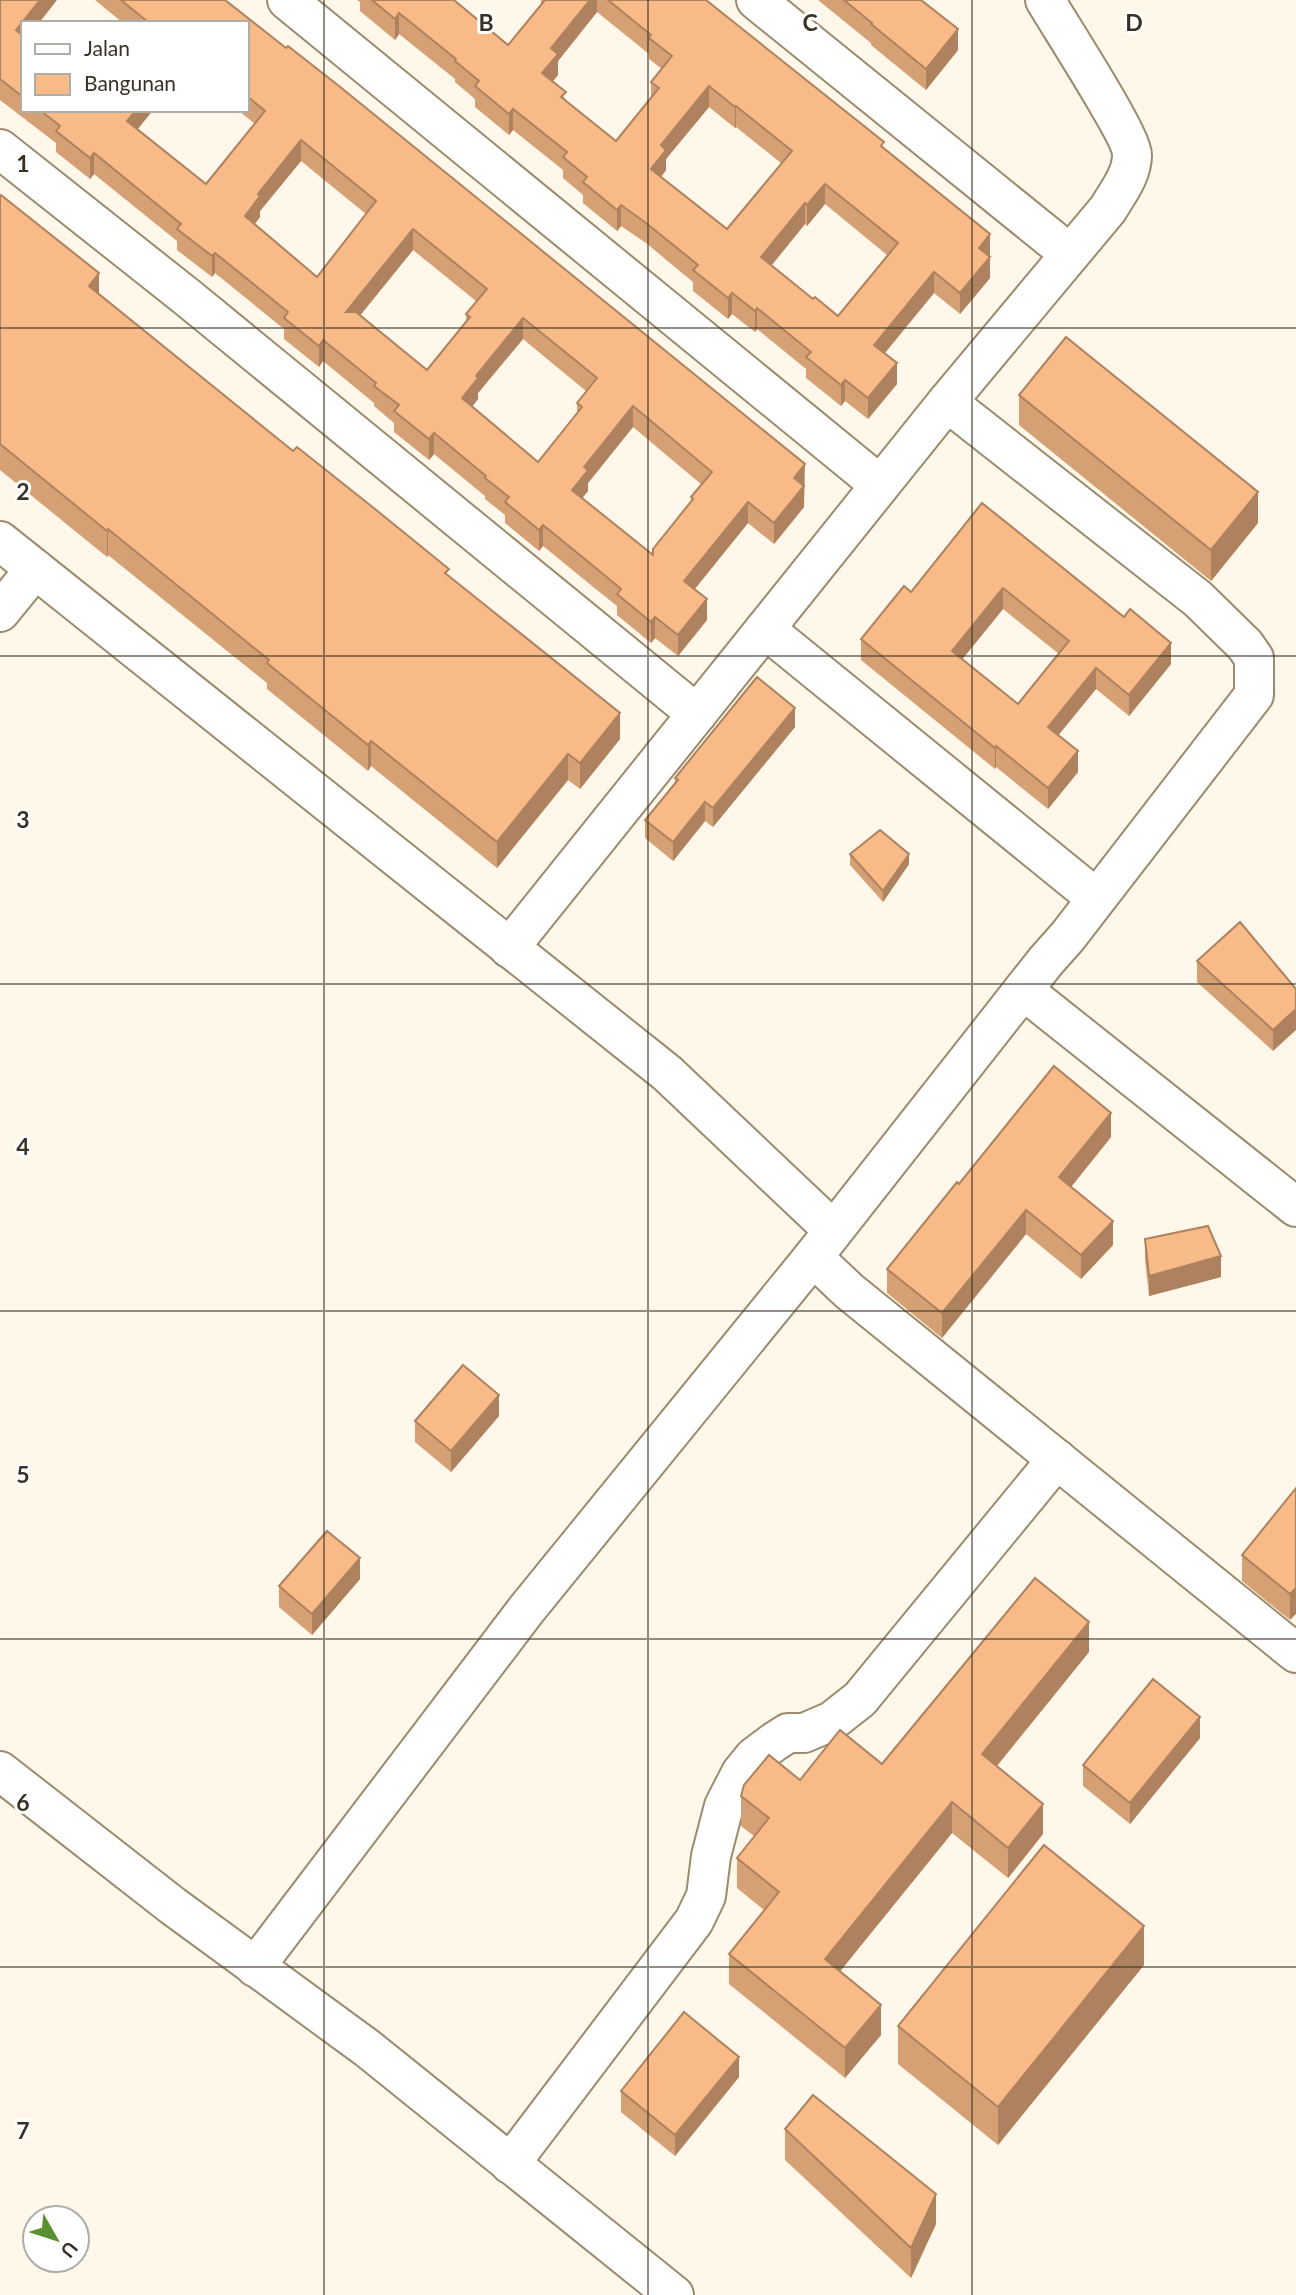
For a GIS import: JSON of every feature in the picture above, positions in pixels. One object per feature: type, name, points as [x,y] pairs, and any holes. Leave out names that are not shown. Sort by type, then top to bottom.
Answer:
[{"type":"street","points":[[287,0],[880,485]]},
{"type":"street","points":[[756,0],[1070,254]]},
{"type":"street","points":[[509,948],[947,402],[1108,209],[1129,173],[1133,153],[1120,126],[1045,0]]},
{"type":"street","points":[[0,149],[187,297],[697,714]]},
{"type":"street","points":[[255,1967],[526,1610],[823,1244],[1254,695],[1254,658],[1245,645],[1198,599],[947,402]]},
{"type":"street","points":[[0,541],[667,1073],[823,1244],[859,1299],[1296,1653]]},
{"type":"street","points":[[0,612],[35,569]]},
{"type":"street","points":[[765,629],[1096,898]]},
{"type":"street","points":[[1023,990],[1296,1207]]},
{"type":"street","points":[[510,2164],[694,1921],[706,1896],[711,1856],[724,1806],[741,1773],[754,1757],[788,1733],[804,1733],[832,1721],[860,1699],[1057,1459]]},
{"type":"street","points":[[0,1771],[173,1906],[367,2048],[674,2295]]},
{"type":"building","points":[[0,0],[40,0],[16,30],[21,34],[21,95],[0,79]]},
{"type":"building","points":[[121,0],[225,0],[339,86],[805,464],[794,478],[804,486],[774,523],[748,502],[684,581],[707,599],[678,635],[655,617],[651,622],[617,594],[621,589],[597,569],[543,525],[539,530],[505,502],[509,497],[434,433],[429,439],[394,411],[399,405],[374,386],[376,383],[323,340],[319,346],[284,318],[288,312],[215,253],[212,256],[177,229],[181,224],[94,153],[90,158],[56,131],[60,126],[42,112],[134,112],[127,121],[206,184],[265,111],[248,97],[248,21],[147,21]],"holes":[[[301,140],[376,201],[317,277],[245,216],[260,196],[258,194]],[[413,229],[487,289],[466,314],[470,317],[427,370],[356,312],[346,312]],[[523,318],[597,378],[577,403],[582,407],[538,462],[462,398],[478,378],[476,376]],[[633,406],[712,472],[653,549],[653,555],[572,490],[588,470],[584,467]]]},
{"type":"building","points":[[372,0],[454,0],[508,45],[545,0],[590,0],[551,48],[558,54],[542,73],[566,92],[561,97],[616,141],[659,88],[651,82],[672,56],[608,0],[706,0],[884,142],[881,146],[990,234],[979,248],[990,257],[960,293],[934,272],[874,345],[897,363],[868,398],[845,380],[841,385],[806,357],[811,352],[757,308],[755,311],[732,293],[728,298],[693,270],[698,265],[646,223],[621,205],[617,210],[583,182],[587,177],[563,157],[567,152],[513,109],[509,114],[475,86],[479,81],[399,13],[395,19]],"holes":[[[709,86],[792,151],[727,229],[651,169],[666,150],[661,145]],[[825,184],[898,243],[838,316],[761,257],[805,203],[807,205]]]},
{"type":"building","points":[[844,0],[921,0],[958,29],[926,69]]},
{"type":"building","points":[[1,195],[99,273],[89,286],[293,451],[297,447],[375,509],[449,569],[445,573],[620,713],[580,763],[568,754],[497,842],[371,741],[368,745],[267,663],[269,660],[0,444]]},
{"type":"building","points":[[1066,337],[1258,492],[1211,550],[1019,395]]},
{"type":"building","points":[[982,503],[1124,617],[1130,609],[1171,643],[1129,695],[1096,668],[1048,727],[1078,751],[1048,788],[861,639],[904,586],[911,592]],"holes":[[[1003,588],[1069,641],[1018,704],[952,651]]]},
{"type":"building","points":[[757,677],[795,708],[713,808],[705,802],[673,842],[645,820],[678,780],[675,778]]},
{"type":"building","points":[[880,830],[909,854],[883,891],[850,854]]},
{"type":"building","points":[[1240,922],[1296,989],[1296,1009],[1273,1030],[1197,961]]},
{"type":"building","points":[[1054,1066],[1111,1113],[1059,1177],[1113,1221],[1081,1255],[1026,1210],[942,1313],[887,1269]]},
{"type":"building","points":[[1208,1226],[1221,1256],[1149,1276],[1145,1239]]},
{"type":"building","points":[[463,1365],[499,1395],[451,1451],[415,1421]]},
{"type":"building","points":[[1296,1488],[1296,1588],[1290,1594],[1242,1555]]},
{"type":"building","points":[[327,1531],[360,1558],[312,1614],[279,1586]]},
{"type":"building","points":[[1035,1578],[1089,1622],[982,1754],[1043,1804],[1008,1848],[952,1802],[825,1959],[881,2005],[845,2048],[729,1954],[779,1892],[737,1858],[769,1818],[741,1796],[744,1785],[769,1755],[800,1780],[840,1730],[882,1764]]},
{"type":"building","points":[[1153,1679],[1200,1717],[1130,1803],[1083,1765]]},
{"type":"building","points":[[1044,1845],[1144,1926],[998,2107],[898,2026]]},
{"type":"building","points":[[684,2012],[739,2057],[675,2135],[621,2091]]},
{"type":"building","points":[[813,2095],[936,2194],[911,2248],[785,2129]]}]
